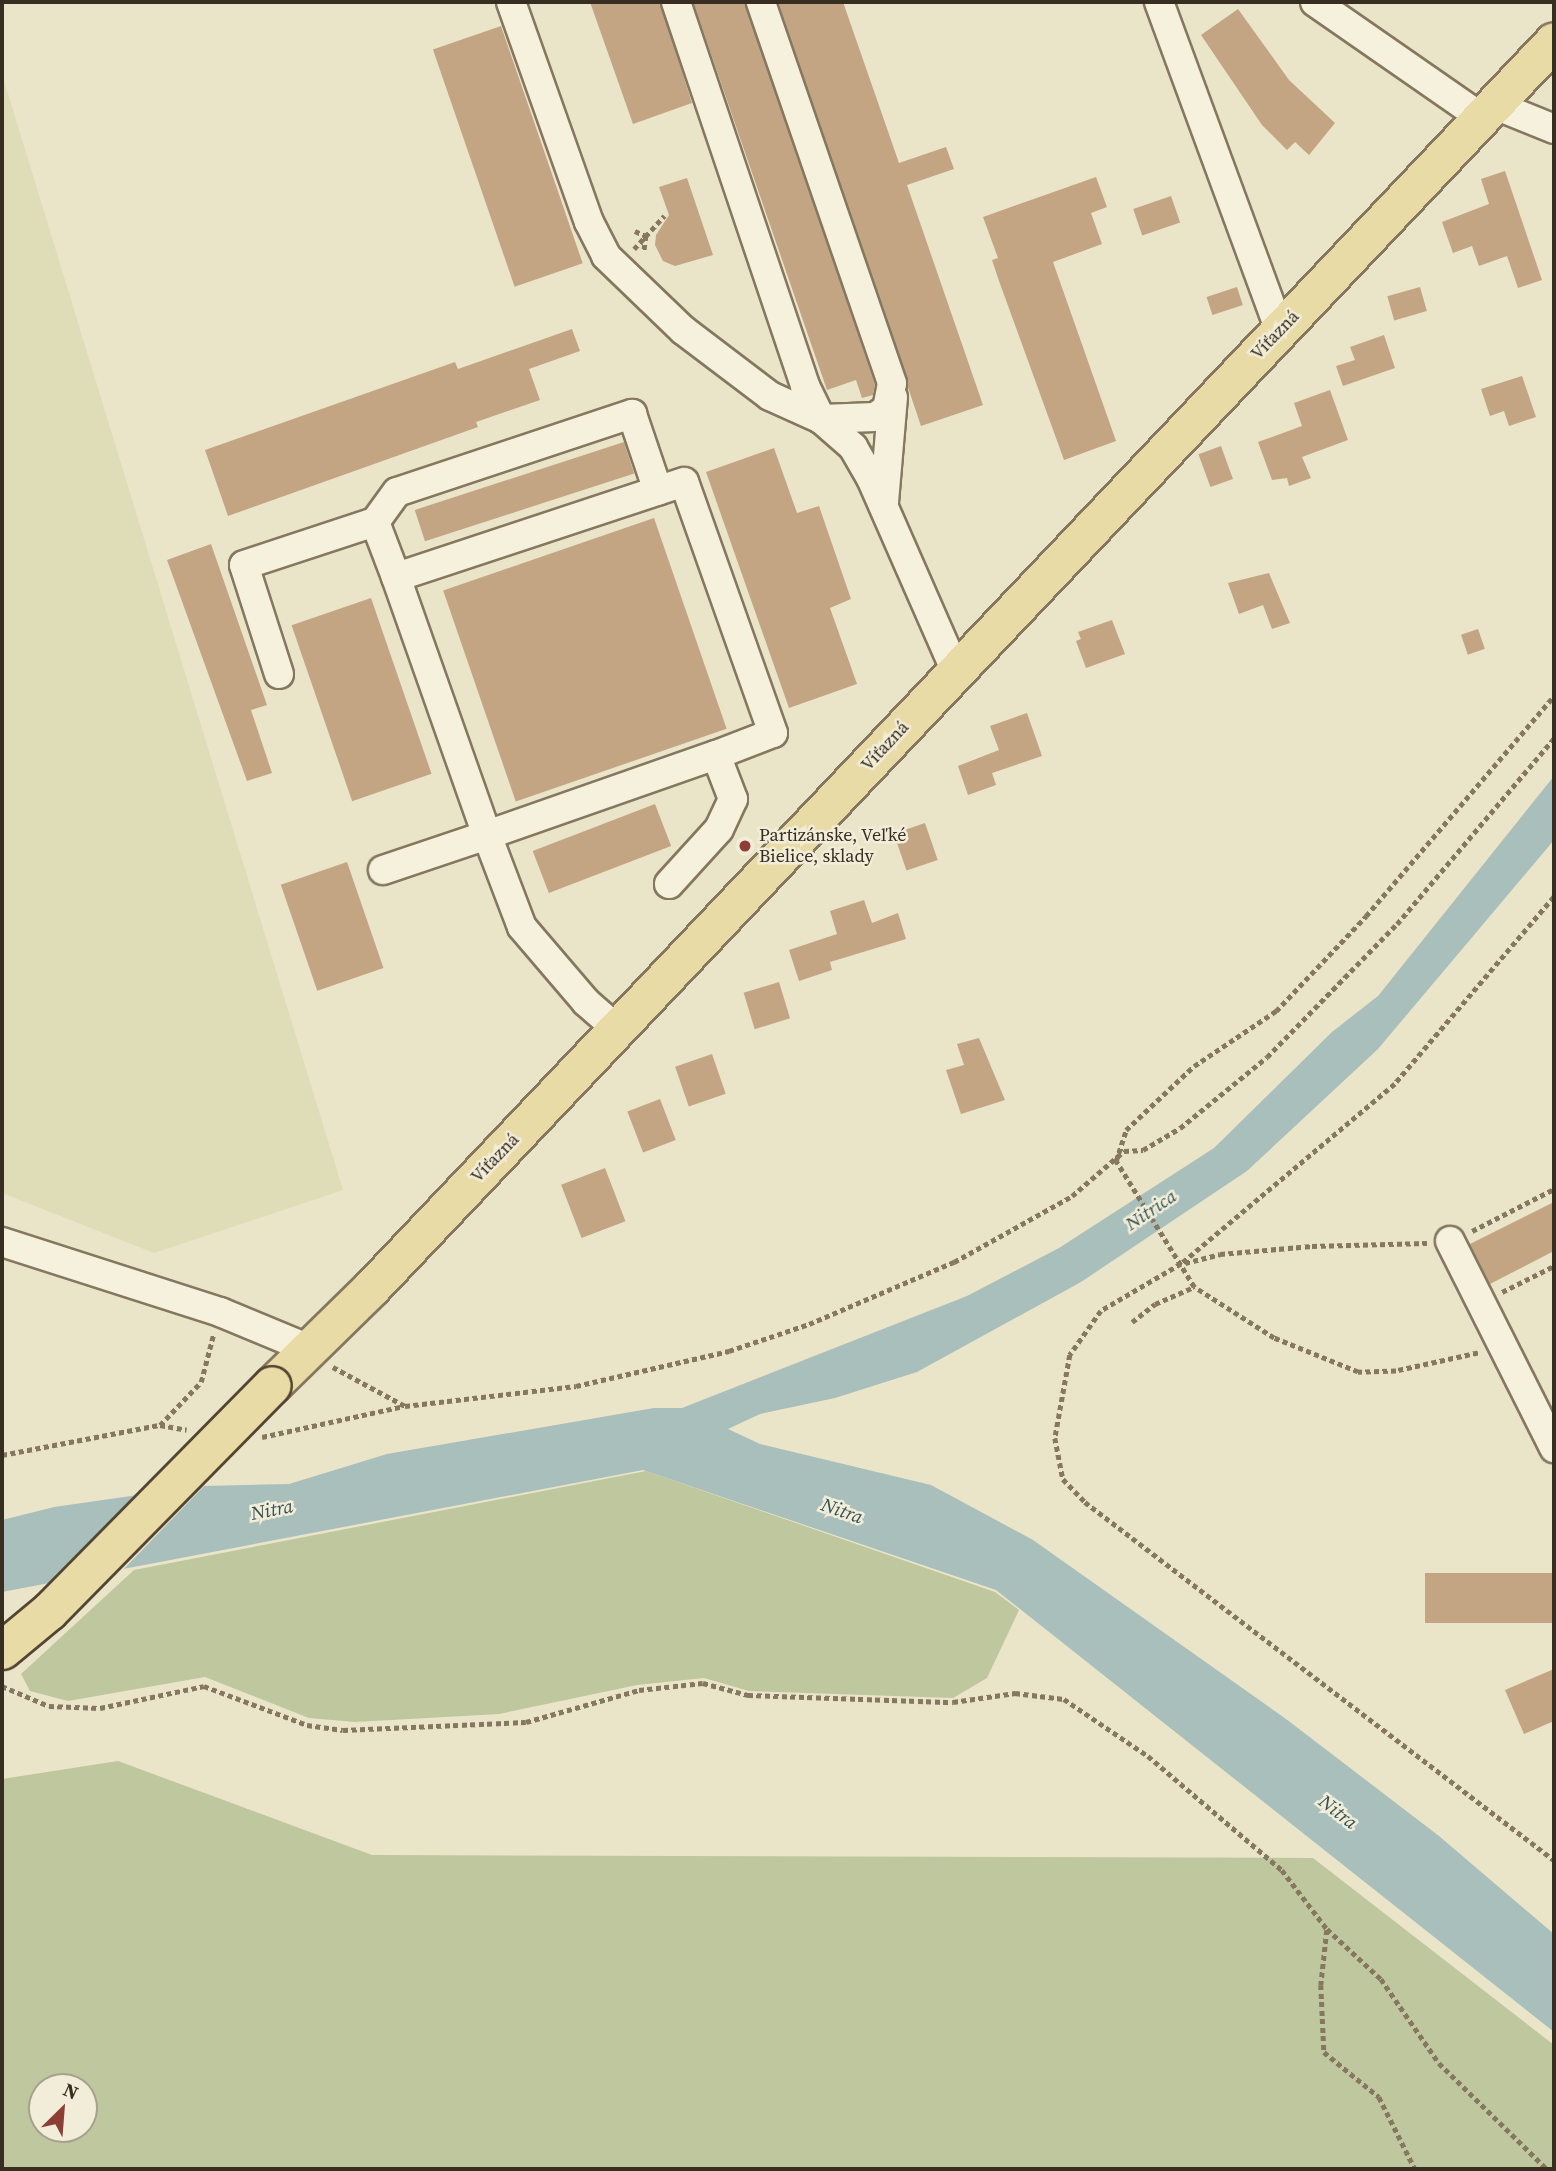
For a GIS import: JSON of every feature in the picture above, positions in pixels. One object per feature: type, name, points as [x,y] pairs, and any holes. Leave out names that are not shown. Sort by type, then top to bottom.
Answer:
[{"type":"main road","name":"Víťazná","points":[[2,1650],[49,1611],[307,1348],[372,1287],[1554,41]]},
{"type":"street","points":[[511,2],[589,222],[614,264],[683,330],[770,396],[821,419],[853,447],[884,506],[956,672]]},
{"type":"street","points":[[676,2],[805,386],[821,419]]},
{"type":"street","points":[[761,2],[888,370],[892,397],[884,506]]},
{"type":"street","points":[[1159,2],[1280,330]]},
{"type":"street","points":[[1315,2],[1488,111],[1554,129]]},
{"type":"street","points":[[821,419],[875,417],[887,409],[892,397]]},
{"type":"street","points":[[279,674],[244,565],[375,522],[397,492],[632,414],[658,491]]},
{"type":"street","points":[[383,870],[773,733],[684,482],[396,578]]},
{"type":"street","points":[[375,522],[522,927],[586,1002],[617,1029]]},
{"type":"street","points":[[669,884],[719,829],[733,799],[716,755]]},
{"type":"street","points":[[1450,1241],[1554,1448]]},
{"type":"street","points":[[2,1242],[220,1312],[307,1348]]},
{"type":"path","points":[[614,264],[664,216]]},
{"type":"path","points":[[635,231],[646,236]]},
{"type":"path","points":[[644,252],[646,236]]},
{"type":"path","points":[[1507,1355],[1477,1353],[1396,1371],[1358,1372],[1274,1338],[1194,1287],[1116,1161],[1126,1130],[1194,1066],[1276,1011],[1366,916],[1554,696]]},
{"type":"path","points":[[252,1436],[293,1432],[405,1406],[602,1381],[730,1351],[809,1324],[954,1262],[1072,1196],[1116,1161],[1124,1151],[1143,1150],[1180,1128],[1267,1057],[1396,924],[1554,738]]},
{"type":"path","points":[[1554,897],[1395,1084],[1181,1264],[1110,1303],[1079,1338],[1065,1371],[1055,1438],[1063,1479],[1085,1502],[1554,1860]]},
{"type":"path","points":[[1181,1264],[1220,1254],[1312,1246],[1450,1241],[1554,1189]]},
{"type":"path","points":[[1480,1303],[1554,1266]]},
{"type":"path","points":[[1132,1322],[1155,1304],[1194,1287]]},
{"type":"path","points":[[160,1425],[201,1382],[220,1312]]},
{"type":"path","points":[[307,1348],[344,1376],[405,1406]]},
{"type":"path","points":[[2,1455],[160,1425],[200,1431]]},
{"type":"path","points":[[2,1686],[49,1706],[100,1708],[204,1686],[307,1725],[343,1730],[526,1722],[639,1690],[703,1683],[748,1695],[953,1702],[1015,1693],[1064,1699],[1147,1756],[1282,1870],[1327,1929],[1381,1979],[1439,2063],[1547,2169]]},
{"type":"path","points":[[1327,1929],[1321,1985],[1324,2052],[1379,2097],[1415,2169]]},
{"type":"shaded area","points":[[2,74],[343,1190],[154,1253],[2,1193]]},
{"type":"green space","points":[[646,1471],[995,1592],[1019,1610],[987,1678],[953,1698],[749,1691],[704,1678],[637,1685],[499,1714],[355,1722],[309,1718],[205,1677],[68,1701],[30,1691],[21,1674],[134,1570]]},
{"type":"green space","points":[[118,1761],[372,1855],[1313,1858],[1554,2045],[1554,2169],[2,2169],[2,1779]]},
{"type":"water","points":[[1554,776],[1554,840],[1378,1049],[1247,1171],[1081,1282],[917,1372],[835,1398],[760,1414],[728,1429],[760,1444],[931,1485],[1033,1540],[1286,1719],[1439,1836],[1554,1934],[1554,2032],[996,1590],[643,1470],[2,1592],[2,1520],[54,1507],[201,1486],[289,1484],[387,1454],[654,1408],[682,1408],[967,1296],[1059,1248],[1214,1148],[1332,1032],[1378,996]]},
{"type":"pier","points":[[208,1482],[118,1575],[43,1588],[139,1491]]},
{"type":"building","points":[[590,2],[660,2],[692,103],[633,124]]},
{"type":"building","points":[[693,2],[745,2],[875,384],[873,395],[862,398],[856,380],[827,390]]},
{"type":"building","points":[[778,2],[843,2],[899,163],[946,147],[954,169],[907,185],[983,405],[921,426]]},
{"type":"building","points":[[1238,9],[1289,80],[1335,123],[1309,155],[1295,142],[1287,150],[1262,125],[1201,35]]},
{"type":"building","points":[[501,26],[583,263],[515,287],[433,49]]},
{"type":"building","points":[[1505,171],[1542,280],[1518,288],[1507,256],[1479,266],[1472,246],[1453,253],[1442,222],[1489,204],[1481,179]]},
{"type":"building","points":[[1096,177],[1107,207],[1091,213],[1102,244],[1053,262],[1116,441],[1064,460],[992,260],[998,258],[983,217]]},
{"type":"building","points":[[687,178],[713,255],[675,266],[663,261],[655,245],[656,235],[669,215],[659,187]]},
{"type":"building","points":[[1171,196],[1180,222],[1142,235],[1133,209]]},
{"type":"building","points":[[1237,287],[1243,305],[1212,315],[1207,297]]},
{"type":"building","points":[[1420,287],[1427,311],[1394,320],[1387,296]]},
{"type":"building","points":[[572,329],[580,351],[529,369],[540,400],[476,422],[478,427],[228,516],[205,450],[455,362],[458,369]]},
{"type":"building","points":[[1384,335],[1395,368],[1343,386],[1336,366],[1355,360],[1350,347]]},
{"type":"building","points":[[1522,376],[1536,417],[1509,426],[1504,411],[1490,416],[1481,389]]},
{"type":"building","points":[[1330,390],[1348,440],[1302,457],[1311,478],[1289,486],[1287,478],[1272,480],[1258,442],[1302,426],[1294,403]]},
{"type":"building","points":[[624,442],[634,473],[425,541],[415,510]]},
{"type":"building","points":[[1221,446],[1233,479],[1210,487],[1198,454]]},
{"type":"building","points":[[774,448],[797,513],[819,506],[851,599],[830,608],[857,684],[789,708],[706,472]]},
{"type":"building","points":[[654,518],[727,729],[516,801],[443,591]]},
{"type":"building","points":[[211,544],[267,705],[251,710],[272,773],[247,781],[167,560]]},
{"type":"building","points":[[1269,573],[1290,623],[1272,629],[1263,605],[1239,614],[1228,583]]},
{"type":"building","points":[[371,598],[432,774],[352,801],[292,625]]},
{"type":"building","points":[[1112,620],[1125,654],[1086,668],[1076,641],[1081,639],[1078,632]]},
{"type":"building","points":[[1478,629],[1485,649],[1468,655],[1461,635]]},
{"type":"building","points":[[1027,713],[1042,756],[992,773],[996,785],[968,795],[958,766],[999,750],[990,726]]},
{"type":"building","points":[[655,804],[671,846],[549,893],[533,851]]},
{"type":"building","points":[[925,823],[938,860],[906,871],[894,834]]},
{"type":"building","points":[[347,862],[383,968],[317,991],[281,885]]},
{"type":"building","points":[[864,900],[872,923],[898,913],[906,939],[830,962],[832,970],[799,981],[789,950],[837,934],[830,911]]},
{"type":"building","points":[[779,982],[790,1018],[755,1029],[744,993]]},
{"type":"building","points":[[979,1038],[1005,1100],[961,1114],[946,1070],[964,1065],[957,1044]]},
{"type":"building","points":[[712,1054],[726,1094],[689,1106],[675,1067]]},
{"type":"building","points":[[660,1099],[676,1140],[643,1153],[627,1112]]},
{"type":"building","points":[[605,1168],[625,1221],[582,1238],[561,1185]]},
{"type":"building","points":[[1554,1202],[1554,1251],[1490,1284],[1470,1244]]},
{"type":"building","points":[[1425,1573],[1554,1573],[1554,1623],[1425,1623]]},
{"type":"building","points":[[1554,1669],[1554,1721],[1524,1734],[1505,1690]]},
{"type":"place","name":"Partizánske, Veľké Bielice, sklady","points":[[745,846]]},
{"type":"water label","name":"Nitrica","points":[[1151,1210]]},
{"type":"water label","name":"Nitra","points":[[272,1510]]},
{"type":"water label","name":"Nitra","points":[[842,1511]]},
{"type":"water label","name":"Nitra","points":[[1338,1812]]}]
